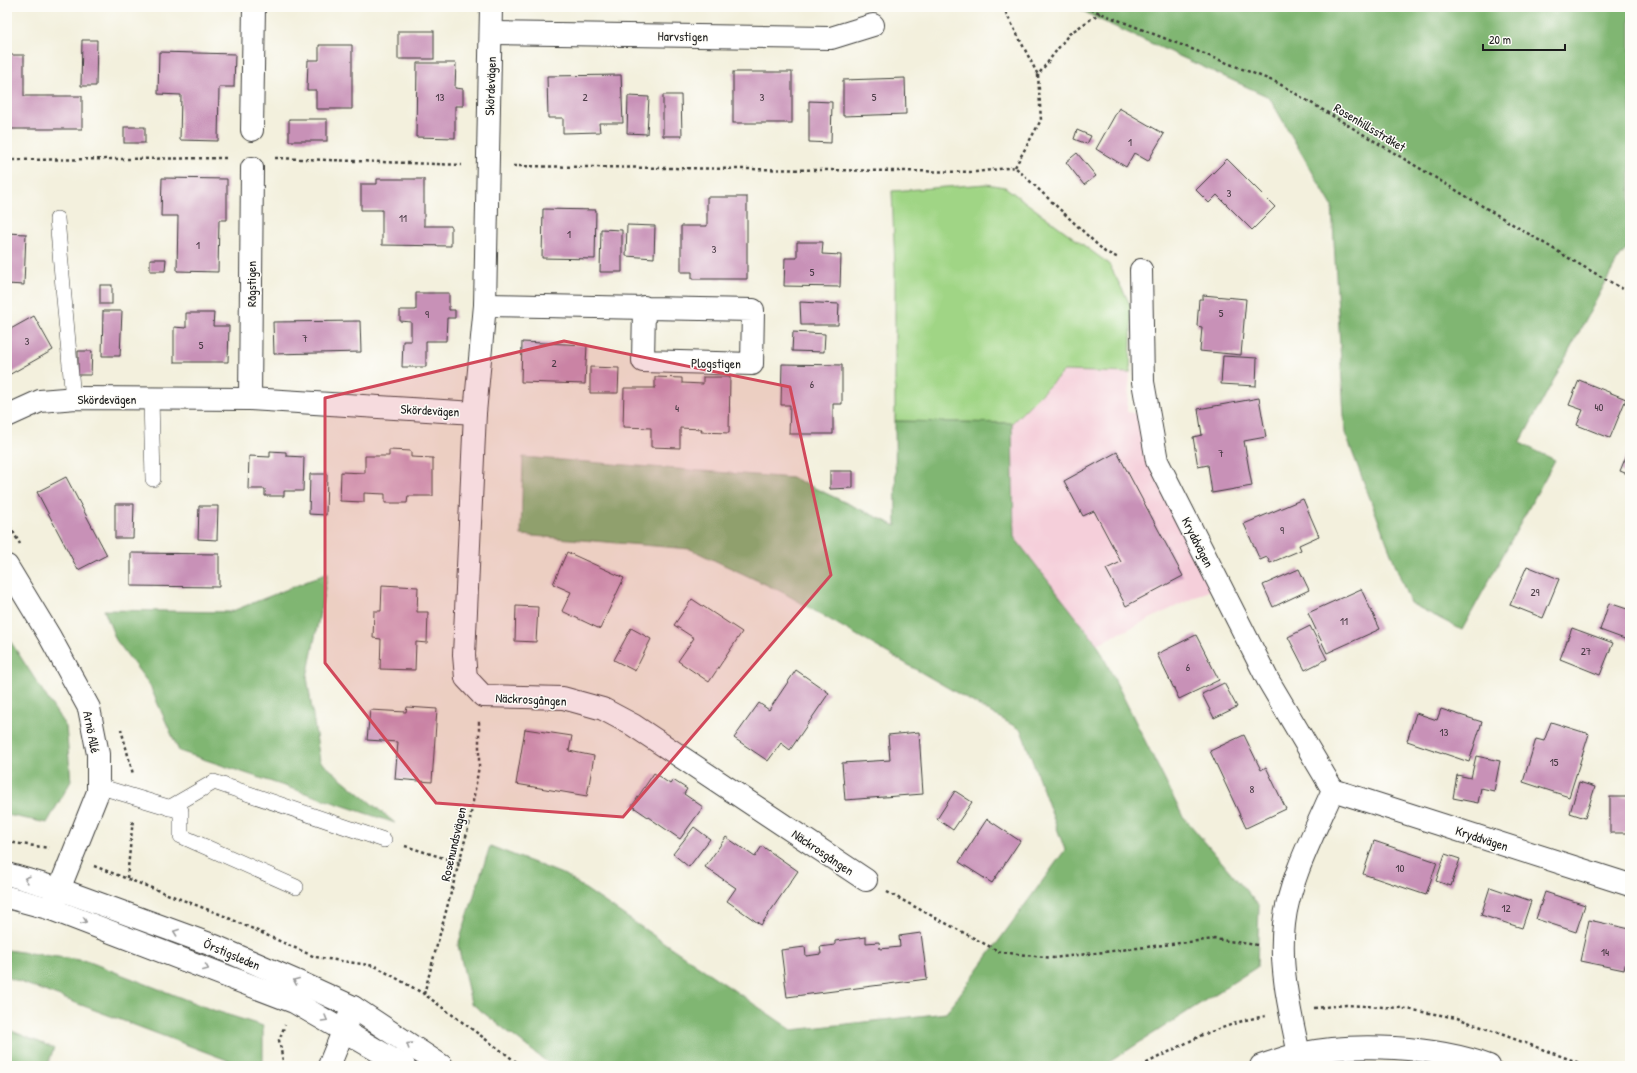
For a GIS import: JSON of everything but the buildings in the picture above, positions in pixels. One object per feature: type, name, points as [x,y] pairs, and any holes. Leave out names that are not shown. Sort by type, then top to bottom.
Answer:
[{"type":"street","points":[[252,130],[254,7]]},
{"type":"street","name":"Skördevägen","points":[[7,416],[40,401],[73,399],[250,399],[475,413],[484,305],[491,7]]},
{"type":"street","name":"Harvstigen","points":[[491,33],[831,38],[873,24]]},
{"type":"street","name":"Rågstigen","points":[[250,399],[252,161]]},
{"type":"street","name":"Kryddvägen","points":[[1141,270],[1143,382],[1157,461],[1268,680],[1333,790],[1630,885]]},
{"type":"street","name":"Plogstigen","points":[[484,305],[644,307],[753,310],[752,364],[643,361],[644,307]]},
{"type":"street","name":"Näckrosgången","points":[[475,413],[464,655],[466,678],[483,696],[564,698],[603,710],[633,724],[866,880]]},
{"type":"street","name":"Arnö Allé","points":[[7,566],[88,708],[98,754],[98,792],[51,909]]},
{"type":"street","points":[[1299,1054],[1290,1011],[1283,949],[1284,923],[1293,884],[1333,790]]},
{"type":"street","name":"Örstigsleden","points":[[7,874],[59,889],[215,946],[353,1007],[442,1066]]},
{"type":"street","name":"Örstigsleden","points":[[7,897],[51,909],[294,1002],[404,1066]]},
{"type":"street","points":[[329,1066],[353,1007]]},
{"type":"street","points":[[1260,1066],[1299,1054],[1346,1048],[1412,1049],[1474,1060],[1489,1066]]},
{"type":"lane","points":[[57,219],[73,399]]},
{"type":"lane","points":[[151,399],[154,479]]},
{"type":"lane","points":[[169,808],[214,782],[384,840]]},
{"type":"lane","points":[[98,786],[181,811],[181,836],[296,887]]},
{"type":"path","points":[[1003,7],[1038,75],[1040,120],[1015,167]]},
{"type":"path","name":"Rosenhillsstråket","points":[[1085,7],[1278,83],[1577,264],[1630,293]]},
{"type":"path","points":[[1038,75],[1069,34],[1100,13]]},
{"type":"path","points":[[7,160],[252,161],[488,166],[976,172],[1015,167]]},
{"type":"path","points":[[1015,167],[1105,252],[1130,263],[1141,270]]},
{"type":"path","name":"Rosenundsvägen","points":[[424,994],[469,825],[479,766],[479,699],[483,696]]},
{"type":"path","points":[[384,840],[460,863]]},
{"type":"path","points":[[47,848],[51,841]]},
{"type":"path","points":[[7,842],[47,848],[222,915],[315,957],[375,966],[424,994],[522,1066]]},
{"type":"path","points":[[866,880],[1000,952],[1053,958],[1214,939],[1283,949]]},
{"type":"highlighted area","points":[[564,341],[790,387],[831,575],[623,817],[436,803],[325,663],[325,398]]},
{"type":"shaded area","points":[[1064,371],[1130,373],[1127,412],[1152,416],[1157,461],[1223,584],[1097,644],[1014,537],[1012,423]]},
{"type":"green space","points":[[1076,7],[1630,7],[1630,244],[1617,261],[1520,443],[1555,460],[1462,630],[1410,603],[1345,433],[1332,206],[1269,97],[1100,20]]},
{"type":"green space","points":[[986,184],[1005,187],[1109,264],[1132,308],[1130,373],[1064,371],[1012,423],[895,421],[895,268],[892,191]]},
{"type":"green space","points":[[895,421],[1012,423],[1014,537],[1097,644],[1182,815],[1259,906],[1257,967],[1103,1066],[552,1066],[471,1003],[458,945],[490,846],[565,875],[792,1030],[946,1013],[1065,850],[1021,730],[782,592],[690,549],[521,535],[523,457],[793,478],[896,526]]},
{"type":"green space","points":[[328,573],[307,677],[320,761],[395,823],[179,751],[149,684],[116,640],[104,610],[230,612]]},
{"type":"green space","points":[[7,636],[66,727],[71,781],[47,823],[7,815]]},
{"type":"green space","points":[[7,950],[87,961],[210,1009],[263,1026],[263,1066],[243,1066],[7,977]]},
{"type":"green space","points":[[7,1029],[54,1048],[47,1066],[7,1066]]}]
